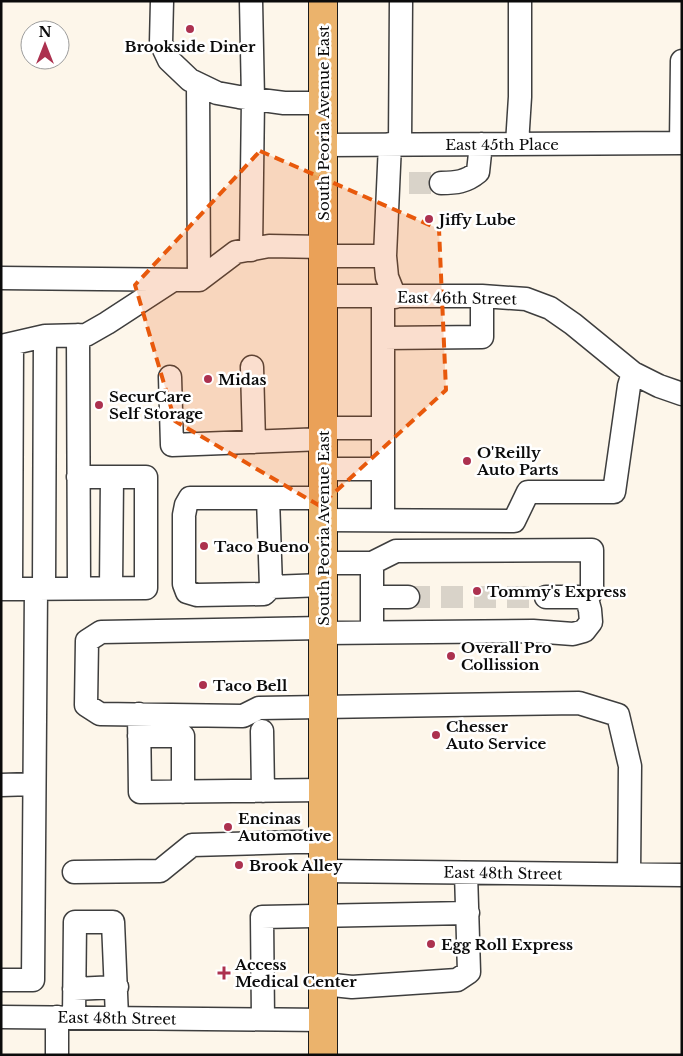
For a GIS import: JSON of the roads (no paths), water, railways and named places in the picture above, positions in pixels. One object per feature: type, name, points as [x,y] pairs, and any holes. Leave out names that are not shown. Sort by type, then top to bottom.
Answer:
[{"type":"main road","name":"South Peoria Avenue East","points":[[323,1],[323,1055]]},
{"type":"street","points":[[162,1],[161,43],[169,60],[190,80],[217,93],[284,103],[323,103]]},
{"type":"street","points":[[251,1],[253,99],[251,250]]},
{"type":"street","points":[[383,520],[384,338],[389,297],[385,256],[398,184],[395,144],[401,1]]},
{"type":"street","points":[[517,144],[520,97],[520,1]]},
{"type":"street","points":[[682,61],[682,142]]},
{"type":"street","points":[[198,84],[199,280]]},
{"type":"street","name":"East 45th Place","points":[[323,145],[682,142]]},
{"type":"street","points":[[441,183],[458,182],[471,178],[478,172],[481,144]]},
{"type":"street","points":[[1,278],[199,280],[236,252],[269,246],[385,256]]},
{"type":"street","points":[[78,478],[146,478],[146,588],[6,589],[6,345],[45,336],[86,335],[173,280]]},
{"type":"street","name":"East 46th Street","points":[[323,296],[482,296],[526,299],[550,308],[633,372],[659,386],[682,394]]},
{"type":"street","points":[[384,338],[482,337],[482,296]]},
{"type":"street","points":[[78,335],[79,588]]},
{"type":"street","points":[[1,980],[33,980],[34,784],[45,336]]},
{"type":"street","points":[[252,367],[254,442]]},
{"type":"street","points":[[183,792],[183,736],[100,714],[86,705],[88,641],[101,632],[323,630],[372,632],[533,631],[573,634],[584,631],[591,622],[592,550],[396,550],[372,563],[271,587],[264,594],[197,594],[188,592],[184,584],[184,515],[186,505],[268,505],[323,509],[383,520],[514,521],[528,492],[614,492],[629,386],[633,372]]},
{"type":"street","points":[[170,377],[172,445],[254,442],[384,428]]},
{"type":"street","points":[[323,469],[384,468]]},
{"type":"street","points":[[111,588],[112,478]]},
{"type":"street","points":[[268,505],[271,587]]},
{"type":"street","points":[[372,563],[372,632]]},
{"type":"street","points":[[546,597],[590,595]]},
{"type":"street","points":[[372,597],[408,597]]},
{"type":"street","points":[[139,725],[243,716],[259,708],[579,702],[618,715],[630,766],[629,874]]},
{"type":"street","points":[[139,725],[140,792],[323,790]]},
{"type":"street","points":[[262,731],[263,791]]},
{"type":"street","points":[[1,785],[34,784]]},
{"type":"street","points":[[74,872],[160,871],[192,845],[323,842]]},
{"type":"street","name":"East 48th Street","points":[[323,871],[682,875]]},
{"type":"street","points":[[323,984],[352,987],[457,980],[469,972],[466,872]]},
{"type":"street","points":[[263,1019],[262,917],[468,913]]},
{"type":"street","points":[[57,1055],[74,989],[75,922],[113,922],[117,1017]]},
{"type":"street","points":[[74,989],[117,987]]},
{"type":"street","name":"East 48th Street","points":[[1,1017],[323,1020]]},
{"type":"tunnel","points":[[409,183],[441,183]]},
{"type":"tunnel","points":[[408,597],[546,597]]},
{"type":"place","name":"Brookside Diner","points":[[190,29]]},
{"type":"place","name":"Jiffy Lube","points":[[429,219]]},
{"type":"place","name":"Midas","points":[[208,379]]},
{"type":"place","name":"SecurCare Self Storage","points":[[99,405]]},
{"type":"place","name":"O'Reilly Auto Parts","points":[[467,461]]},
{"type":"place","name":"Taco Bueno","points":[[204,546]]},
{"type":"place","name":"Tommy's Express","points":[[477,591]]},
{"type":"place","name":"Overall Pro Collission","points":[[451,656]]},
{"type":"place","name":"Taco Bell","points":[[203,685]]},
{"type":"place","name":"Chesser Auto Service","points":[[436,735]]},
{"type":"place","name":"Encinas Automotive","points":[[228,827]]},
{"type":"place","name":"Brook Alley","points":[[239,865]]},
{"type":"place","name":"Egg Roll Express","points":[[431,944]]},
{"type":"place","name":"Access Medical Center","points":[[224,973]]}]
